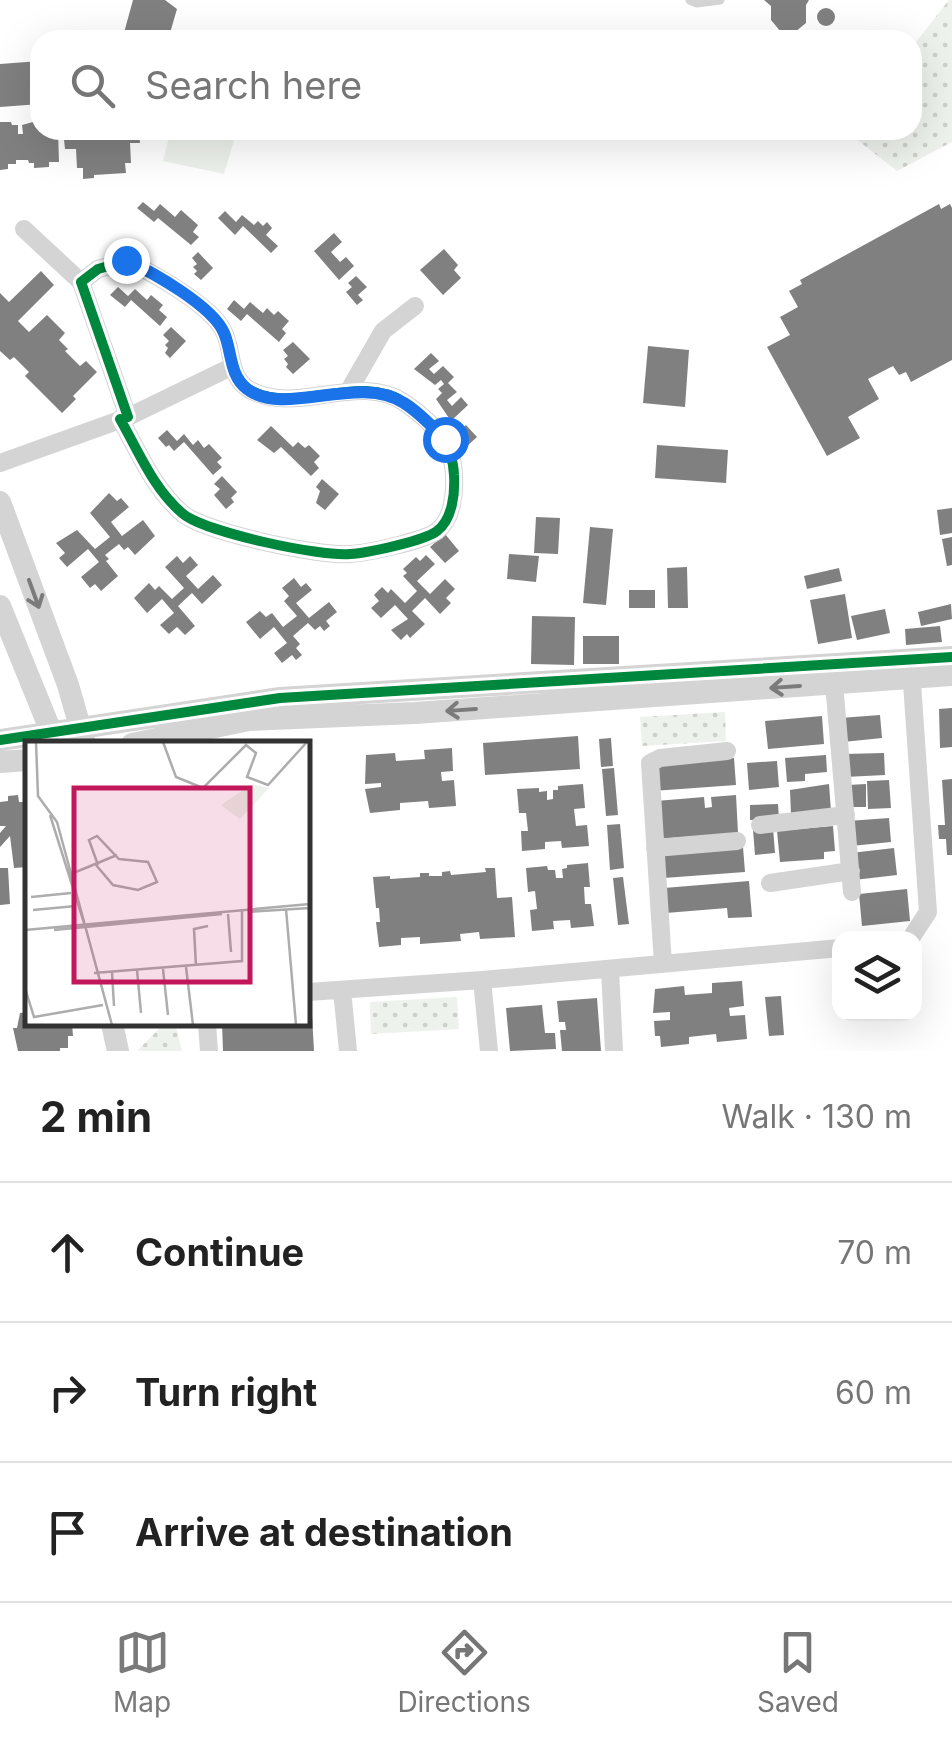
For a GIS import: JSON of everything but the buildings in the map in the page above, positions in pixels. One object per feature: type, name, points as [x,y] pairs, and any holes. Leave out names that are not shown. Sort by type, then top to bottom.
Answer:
[{"type":"street","points":[[24,229],[81,282],[124,418],[157,488],[186,517],[280,546],[347,555],[397,545],[438,530],[450,511],[455,490],[454,459],[445,439],[403,401],[366,391],[300,399],[265,396],[246,388],[232,366],[223,330],[188,296],[151,272],[126,260],[98,269],[81,282]]},
{"type":"street","points":[[348,392],[383,331],[415,306]]},
{"type":"street","points":[[0,463],[124,418],[232,366]]},
{"type":"street","points":[[0,502],[83,736]]},
{"type":"street","points":[[0,606],[7,640],[55,739]]},
{"type":"street","points":[[147,741],[250,720],[415,713],[834,684],[911,669],[952,656]]},
{"type":"street","points":[[911,669],[928,912],[916,931]]},
{"type":"street","points":[[0,740],[83,736],[280,698],[911,669],[952,675]]},
{"type":"street","points":[[834,684],[852,892]]},
{"type":"street","points":[[663,964],[650,763],[660,758],[727,751]]},
{"type":"street","points":[[0,762],[25,760]]},
{"type":"street","points":[[760,825],[846,815]]},
{"type":"street","points":[[654,848],[736,841]]},
{"type":"street","points":[[770,882],[850,871]]},
{"type":"street","points":[[310,992],[832,949]]},
{"type":"street","points":[[610,969],[614,1051]]},
{"type":"street","points":[[482,980],[490,1051]]},
{"type":"street","points":[[342,990],[348,1051]]},
{"type":"street","points":[[112,1026],[118,1051]]},
{"type":"street","points":[[207,1026],[209,1051]]},
{"type":"lane","points":[[690,0],[720,0]]},
{"type":"shaded area","points":[[952,0],[952,142],[897,171],[858,140],[922,140],[922,34]]},
{"type":"shaded area","points":[[168,140],[234,140],[224,174],[163,161]]},
{"type":"shaded area","points":[[725,712],[726,741],[642,746],[640,717]]},
{"type":"shaded area","points":[[457,997],[459,1029],[371,1034],[370,1002]]},
{"type":"shaded area","points":[[162,1026],[176,1026],[182,1051],[137,1051]]},
{"type":"cycle path","points":[[120,419],[147,469],[182,513],[213,528],[263,542],[335,554],[395,546],[437,531],[447,520],[452,505],[454,475],[450,453],[432,425],[415,410],[387,394],[368,391],[288,398],[250,390],[238,378],[216,320],[179,290],[126,261],[98,269],[81,282],[128,417]]},
{"type":"cycle path","points":[[0,740],[280,698],[952,657]]},
{"type":"route","points":[[126,260],[188,296],[223,330],[232,366],[246,388],[265,396],[300,399],[366,391],[403,401],[445,439]]}]
